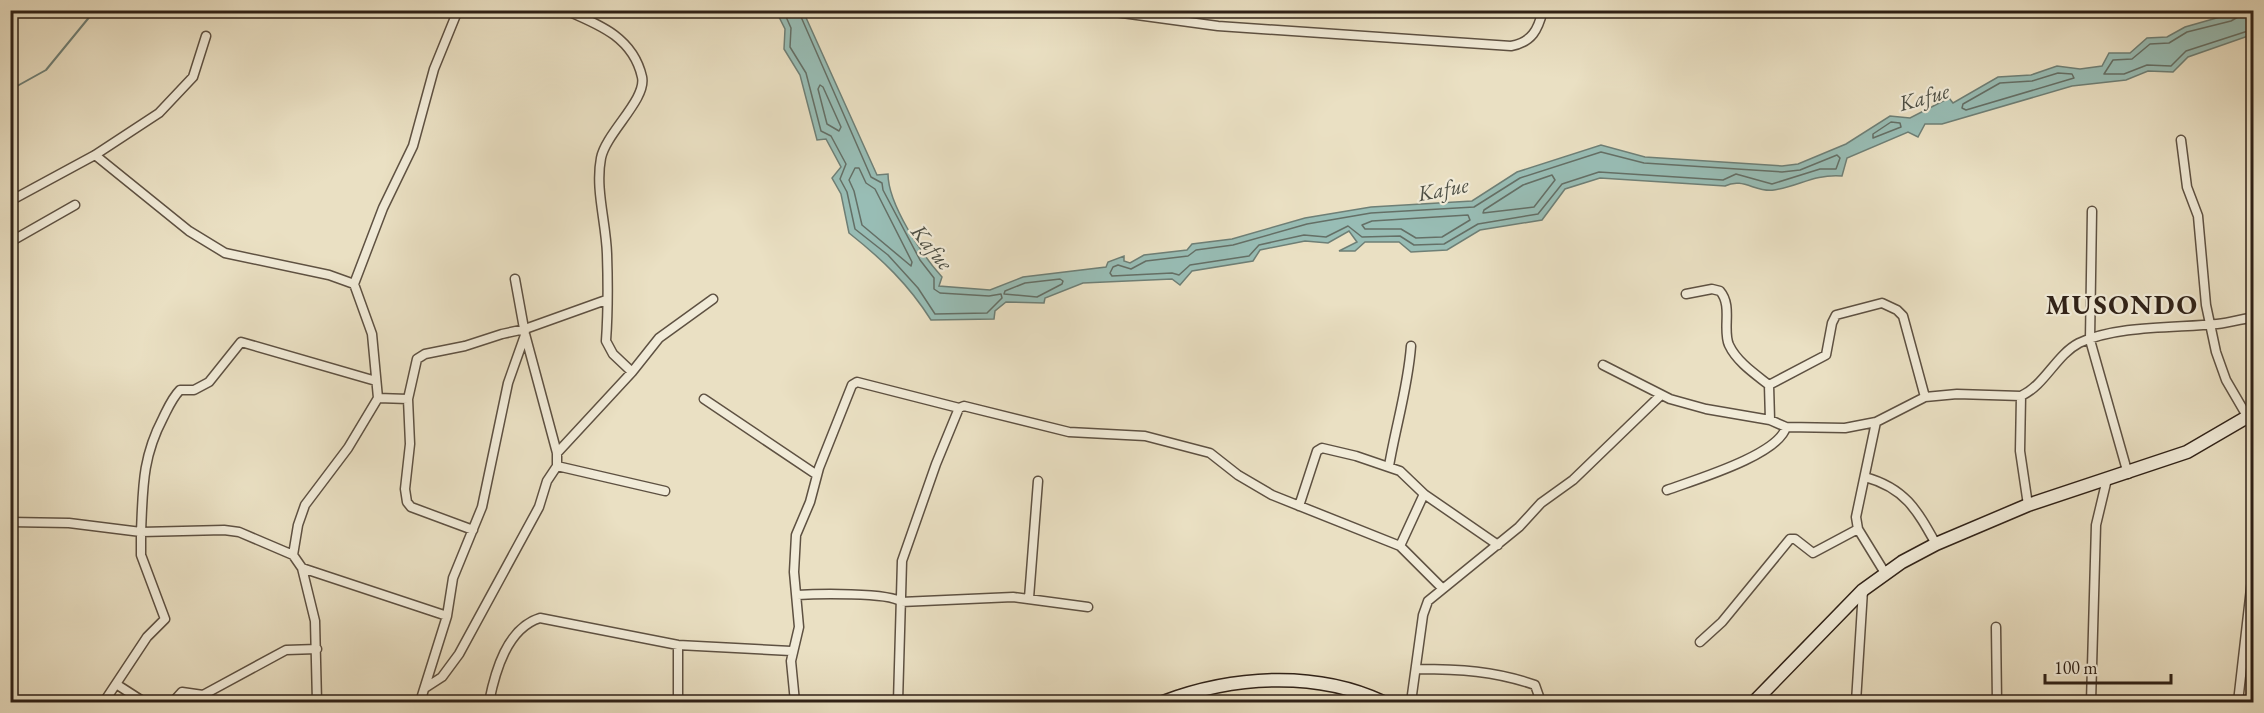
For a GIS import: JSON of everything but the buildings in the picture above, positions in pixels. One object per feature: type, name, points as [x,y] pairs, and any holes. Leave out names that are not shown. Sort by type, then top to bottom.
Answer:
[{"type":"street","points":[[293,555],[298,525],[305,505],[348,448],[378,398],[372,334],[354,284],[384,208],[413,146],[434,69],[458,10]]},
{"type":"street","points":[[565,10],[616,35],[633,56],[642,76],[638,94],[609,139],[601,158],[600,178],[607,254],[608,346],[632,372]]},
{"type":"street","points":[[1100,10],[1218,26],[1512,46],[1524,44],[1531,38],[1543,10]]},
{"type":"street","points":[[10,201],[95,155],[148,122],[189,82],[198,66],[206,36]]},
{"type":"street","points":[[1754,702],[1863,590],[1885,573],[1936,544],[2028,505],[2128,474],[2187,452],[2250,414],[2226,380],[2210,324],[2198,216],[2187,187],[2181,140]]},
{"type":"street","points":[[95,155],[189,231],[225,253],[329,275],[354,284]]},
{"type":"street","points":[[10,242],[75,206]]},
{"type":"street","points":[[2092,211],[2090,340],[2128,474]]},
{"type":"street","points":[[425,688],[442,677],[459,654],[532,522],[547,481],[557,466],[557,453],[525,332],[515,279]]},
{"type":"street","points":[[1686,294],[1712,289],[1720,291],[1726,303],[1729,344],[1751,371],[1769,385]]},
{"type":"street","points":[[557,453],[632,372],[659,338],[713,298]]},
{"type":"street","points":[[473,530],[411,507],[407,502],[405,489],[410,444],[408,399],[414,366],[421,355],[525,332],[606,300]]},
{"type":"street","points":[[1769,385],[1826,355],[1832,323],[1836,315],[1882,303],[1897,310],[1903,316],[1925,397]]},
{"type":"street","points":[[1603,365],[1660,396],[1706,409],[1770,420],[1786,428],[1845,428],[1876,422],[1925,397],[1957,394],[2021,396],[2035,387],[2071,349],[2090,340],[2129,331],[2210,324],[2253,317]]},
{"type":"street","points":[[420,702],[447,616],[453,578],[473,530],[486,489],[508,383],[525,332]]},
{"type":"street","points":[[104,702],[147,637],[165,619],[141,555],[141,532],[147,453],[175,395],[180,390],[194,390],[209,382],[242,342],[376,381]]},
{"type":"street","points":[[1389,466],[1396,427],[1409,379],[1412,346]]},
{"type":"street","points":[[795,702],[791,651],[799,627],[794,572],[796,535],[854,383],[959,408],[964,406],[1070,432],[1145,436],[1210,453],[1258,488],[1400,546],[1442,588]]},
{"type":"street","points":[[1769,385],[1770,420]]},
{"type":"street","points":[[1411,702],[1423,615],[1428,602],[1442,588],[1498,544],[1541,503],[1573,480],[1660,396]]},
{"type":"street","points":[[2021,396],[2020,451],[2028,505]]},
{"type":"street","points":[[378,398],[408,399]]},
{"type":"street","points":[[704,399],[817,475]]},
{"type":"street","points":[[898,702],[904,553],[959,408]]},
{"type":"street","points":[[1876,422],[1858,506],[1858,529],[1885,573]]},
{"type":"street","points":[[1667,490],[1766,450],[1781,438],[1786,428]]},
{"type":"street","points":[[1299,506],[1320,449],[1389,466],[1408,477],[1424,494],[1498,544]]},
{"type":"street","points":[[557,466],[665,491]]},
{"type":"street","points":[[1865,477],[1885,483],[1900,493],[1913,506],[1936,544]]},
{"type":"street","points":[[2091,702],[2096,525],[2108,479]]},
{"type":"street","points":[[1029,598],[1038,481]]},
{"type":"street","points":[[1400,546],[1424,494]]},
{"type":"street","points":[[10,522],[69,523],[141,532],[224,530],[239,532],[293,555],[302,568],[311,598],[317,649],[317,702]]},
{"type":"street","points":[[1700,642],[1722,622],[1787,541],[1795,539],[1813,554],[1858,529]]},
{"type":"street","points":[[2238,702],[2250,620],[2253,562]]},
{"type":"street","points":[[302,568],[447,616]]},
{"type":"street","points":[[1856,702],[1863,590]]},
{"type":"street","points":[[797,595],[886,597],[901,602],[966,597],[1029,598],[1088,607]]},
{"type":"street","points":[[489,702],[496,670],[504,655],[522,629],[540,618],[678,645],[791,651]]},
{"type":"street","points":[[1996,627],[1997,702]]},
{"type":"street","points":[[678,645],[678,702]]},
{"type":"street","points":[[173,702],[182,692],[206,693],[286,650],[317,649]]},
{"type":"street","points":[[1417,669],[1472,669],[1501,675],[1535,685],[1541,702]]},
{"type":"street","points":[[1163,702],[1218,686],[1292,681],[1349,688],[1383,702]]},
{"type":"street","points":[[116,684],[144,702]]},
{"type":"street","points":[[1646,702],[1655,702]]},
{"type":"water","points":[[776,11],[803,11],[877,175],[888,174],[900,214],[916,243],[942,277],[939,286],[990,290],[1023,277],[1106,267],[1108,262],[1124,256],[1124,261],[1130,263],[1144,255],[1187,250],[1192,244],[1232,239],[1305,218],[1371,207],[1472,201],[1517,172],[1601,145],[1645,157],[1782,166],[1798,164],[1846,144],[1890,116],[1910,118],[1949,98],[1953,103],[1998,77],[2031,75],[2057,66],[2080,69],[2102,66],[2109,53],[2130,53],[2147,38],[2167,37],[2185,27],[2241,11],[2253,11],[2254,34],[2188,57],[2173,72],[2148,71],[2126,80],[2072,86],[1942,124],[1925,124],[1918,137],[1908,132],[1847,158],[1842,176],[1815,178],[1774,190],[1738,183],[1725,186],[1600,178],[1565,189],[1542,220],[1480,230],[1447,250],[1411,252],[1399,242],[1365,242],[1355,251],[1339,251],[1357,242],[1349,231],[1328,243],[1305,241],[1260,250],[1253,261],[1192,271],[1180,285],[1172,279],[1083,283],[1045,298],[1044,303],[1006,302],[995,311],[994,319],[931,320],[914,295],[894,273],[849,233],[841,194],[832,178],[841,167],[826,139],[817,140],[800,75],[784,49],[785,29]]},
{"type":"waterway","points":[[10,90],[46,70],[91,15],[100,10]]},
{"type":"district","name":"MUSONDO","points":[[2122,304]]},
{"type":"water label","name":"Kafue","points":[[1924,97]]},
{"type":"water label","name":"Kafue","points":[[1443,189]]},
{"type":"water label","name":"Kafue","points":[[932,247]]}]
